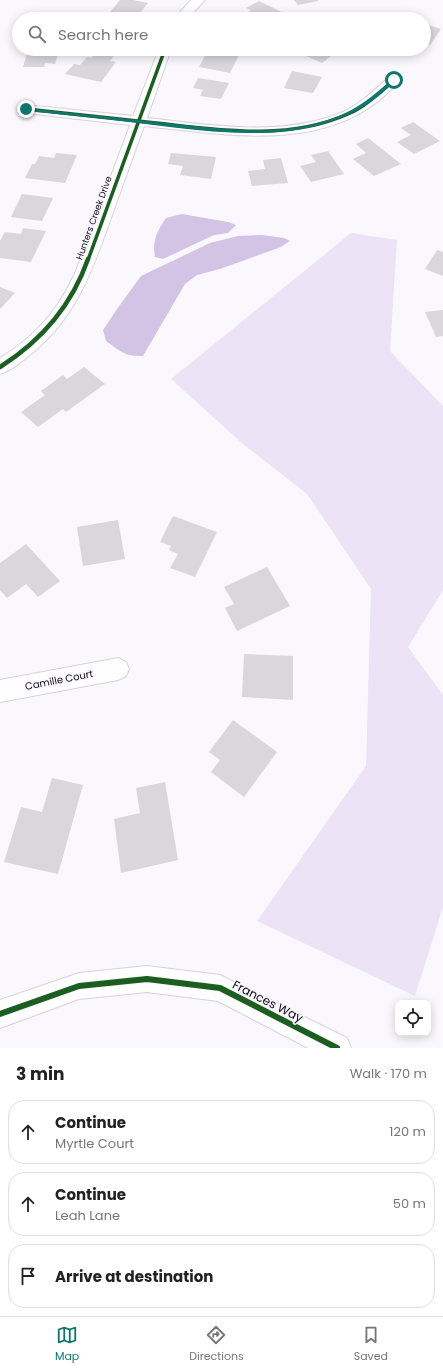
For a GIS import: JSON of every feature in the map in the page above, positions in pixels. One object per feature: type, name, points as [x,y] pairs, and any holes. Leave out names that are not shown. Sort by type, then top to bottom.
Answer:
[{"type":"street","points":[[186,12],[199,0]]},
{"type":"street","name":"Hunters Creek Drive","points":[[0,367],[11,360],[42,334],[66,306],[84,271],[162,56]]},
{"type":"street","points":[[26,109],[238,132],[287,130],[322,124],[349,114],[370,101],[394,80]]},
{"type":"street","name":"Camille Court","points":[[0,691],[118,669]]},
{"type":"street","name":"Frances Way","points":[[0,1014],[79,986],[147,978],[220,988],[337,1048]]},
{"type":"shaded area","points":[[182,214],[228,222],[236,225],[228,233],[214,235],[163,259],[155,257],[155,241],[166,218]]},
{"type":"shaded area","points":[[351,233],[397,240],[390,351],[443,406],[443,590],[408,647],[443,695],[443,907],[415,996],[257,921],[366,766],[371,589],[307,494],[243,444],[171,379]]},
{"type":"shaded area","points":[[262,235],[284,238],[290,241],[281,247],[220,269],[197,275],[185,284],[143,356],[127,354],[106,341],[103,330],[141,276],[210,243],[238,236]]},
{"type":"building","points":[[120,0],[133,0],[148,3],[141,12],[110,12]]},
{"type":"building","points":[[294,0],[318,0],[318,1],[298,5]]},
{"type":"building","points":[[259,1],[282,12],[248,12],[251,10],[246,8]]},
{"type":"building","points":[[431,26],[441,29],[431,44]]},
{"type":"building","points":[[26,56],[57,56],[55,64],[45,63],[44,67],[23,67]]},
{"type":"building","points":[[93,56],[114,56],[110,61],[116,62],[101,82],[65,74],[74,64],[80,65],[87,57],[91,58]]},
{"type":"building","points":[[205,56],[238,56],[230,73],[199,67]]},
{"type":"building","points":[[306,56],[331,56],[322,63]]},
{"type":"building","points":[[292,71],[322,77],[313,93],[284,88]]},
{"type":"building","points":[[198,78],[229,83],[221,99],[200,96],[203,90],[193,88]]},
{"type":"building","points":[[413,122],[440,141],[414,154],[397,142],[411,135],[401,128]]},
{"type":"building","points":[[368,138],[401,164],[374,176],[353,159],[366,153],[356,144]]},
{"type":"building","points":[[328,151],[344,174],[311,182],[300,166],[316,162],[311,155]]},
{"type":"building","points":[[56,153],[77,155],[65,183],[25,178],[32,164],[35,164],[39,156],[54,158]]},
{"type":"building","points":[[171,153],[216,157],[211,179],[180,175],[183,166],[168,164]]},
{"type":"building","points":[[281,158],[288,183],[252,186],[248,171],[265,169],[263,160]]},
{"type":"building","points":[[22,194],[53,198],[42,221],[11,217]]},
{"type":"building","points":[[23,228],[46,231],[31,262],[0,258],[0,241],[5,232],[21,234]]},
{"type":"building","points":[[437,250],[443,252],[443,276],[425,269]]},
{"type":"building","points":[[0,287],[15,293],[0,309]]},
{"type":"building","points":[[443,310],[443,336],[436,337],[425,312]]},
{"type":"building","points":[[84,367],[105,384],[66,412],[63,409],[38,427],[21,412],[45,395],[41,391],[63,375],[67,379]]},
{"type":"building","points":[[173,516],[217,532],[195,577],[170,568],[178,554],[169,550],[171,546],[160,542]]},
{"type":"building","points":[[118,520],[125,559],[83,566],[77,527]]},
{"type":"building","points":[[26,544],[60,581],[38,597],[26,584],[7,598],[0,590],[0,563]]},
{"type":"building","points":[[267,567],[290,606],[237,631],[225,608],[234,604],[224,587]]},
{"type":"building","points":[[244,654],[293,656],[293,700],[242,697]]},
{"type":"building","points":[[233,720],[277,752],[244,797],[211,772],[220,760],[209,752]]},
{"type":"building","points":[[52,778],[83,785],[58,874],[4,862],[21,807],[42,812]]},
{"type":"building","points":[[165,782],[178,860],[121,873],[114,819],[140,813],[136,788]]},
{"type":"cycle path","points":[[0,367],[18,355],[52,324],[73,293],[84,271],[162,56]]},
{"type":"cycle path","points":[[26,109],[238,132],[287,130],[322,124],[349,114],[370,101],[394,80]]},
{"type":"cycle path","points":[[0,1014],[79,986],[147,979],[220,988],[337,1048]]},
{"type":"route","points":[[26,109],[116,120],[160,123],[238,132],[287,130],[322,124],[349,114],[370,101],[394,80]]}]
